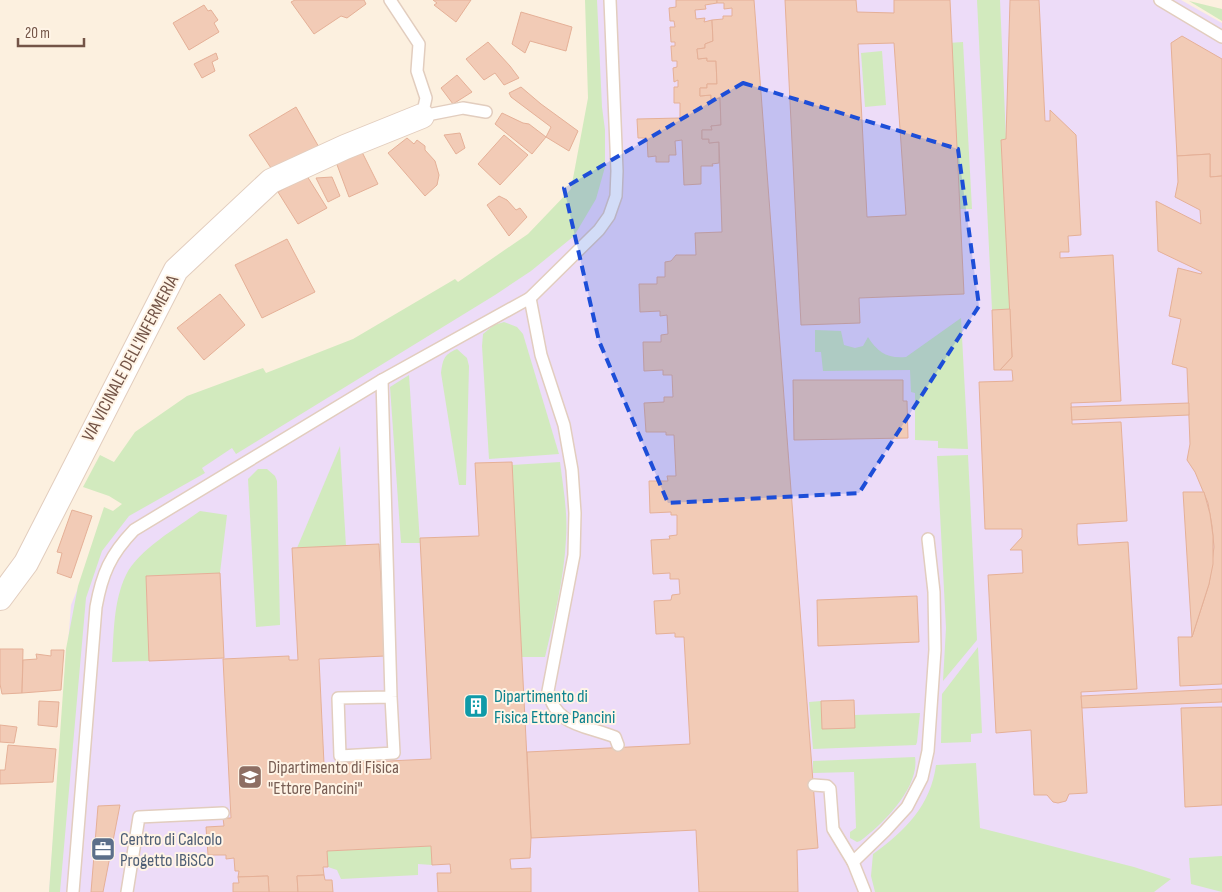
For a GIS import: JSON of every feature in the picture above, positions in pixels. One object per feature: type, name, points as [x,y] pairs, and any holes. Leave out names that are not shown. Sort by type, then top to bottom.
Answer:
[{"type":"street","name":"VIA VICINALE DELL'INFERMERIA","points":[[0,598],[26,563],[176,270],[271,181],[345,147],[422,116]]},
{"type":"lane","points":[[390,0],[420,44],[417,71],[426,98],[422,116],[464,108],[486,112]]},
{"type":"lane","points":[[73,892],[96,607],[100,584],[109,561],[134,530],[382,380],[530,298],[599,230],[609,216],[616,196],[617,171],[610,0]]},
{"type":"lane","points":[[1160,0],[1222,37]]},
{"type":"lane","points":[[530,298],[542,355],[564,425],[572,470],[575,513],[574,556],[548,691],[555,710],[563,717],[573,723],[615,737],[618,745]]},
{"type":"lane","points":[[382,380],[394,753],[340,756],[338,698],[391,697]]},
{"type":"lane","points":[[853,862],[886,832],[907,807],[922,778],[928,752],[935,650],[934,592],[928,539]]},
{"type":"lane","points":[[814,785],[827,786],[830,789],[833,829],[853,862],[865,892]]},
{"type":"lane","points":[[127,892],[139,817],[223,813]]},
{"type":"highlighted area","points":[[743,83],[958,149],[979,306],[859,493],[668,503],[599,341],[564,188]]},
{"type":"shaded area","points":[[590,0],[1181,0],[1222,23],[1222,892],[49,892],[71,605],[105,522],[339,383],[533,235],[574,192],[592,96]]},
{"type":"green space","points":[[585,0],[597,0],[602,107],[605,130],[605,167],[596,199],[574,236],[531,271],[495,295],[236,454],[232,448],[202,468],[205,473],[129,516],[102,551],[86,598],[60,892],[49,892],[66,649],[78,586],[104,507],[113,511],[122,504],[109,496],[83,487],[100,455],[114,462],[135,432],[187,396],[263,368],[266,373],[353,339],[455,279],[458,282],[528,234],[571,189],[588,98]]},
{"type":"green space","points":[[977,0],[1000,0],[1006,139],[1001,140],[1010,309],[992,310]]},
{"type":"green space","points":[[1189,1],[1222,9],[1222,21]]},
{"type":"green space","points":[[963,42],[972,209],[957,209],[948,43]]},
{"type":"green space","points":[[882,51],[886,105],[865,107],[861,53]]},
{"type":"green space","points":[[961,318],[968,449],[938,448],[938,441],[915,440],[915,393],[911,392],[910,370],[823,371],[821,352],[815,352],[815,330],[841,331],[844,345],[855,348],[863,346],[868,337],[875,347],[888,356],[906,357]]},
{"type":"green space","points":[[504,322],[517,327],[523,334],[559,454],[489,459],[482,346],[483,334],[494,325]]},
{"type":"green space","points":[[457,349],[467,358],[469,366],[466,485],[459,485],[441,373],[444,358]]},
{"type":"green space","points":[[409,375],[420,543],[401,543],[390,387]]},
{"type":"green space","points":[[340,446],[346,546],[297,548]]},
{"type":"green space","points":[[968,455],[977,640],[943,681],[946,628],[937,456]]},
{"type":"green space","points":[[560,462],[565,500],[566,529],[565,554],[558,599],[545,657],[521,657],[512,465]]},
{"type":"green space","points":[[258,469],[267,469],[275,476],[277,481],[280,625],[256,627],[248,479]]},
{"type":"green space","points":[[200,511],[227,515],[220,573],[146,576],[149,661],[112,662],[116,607],[126,575],[149,548]]},
{"type":"green space","points":[[978,647],[982,733],[971,734],[971,742],[941,743],[942,694]]},
{"type":"green space","points":[[821,701],[823,729],[854,728],[854,715],[920,713],[916,745],[813,749],[809,702]]},
{"type":"green space","points":[[915,757],[915,769],[912,780],[898,804],[879,825],[860,841],[857,842],[850,838],[850,832],[856,828],[854,772],[813,773],[813,761]]},
{"type":"green space","points":[[976,763],[980,828],[1134,867],[1171,879],[1154,892],[875,892],[871,876],[873,854],[896,836],[915,816],[929,793],[936,765]]},
{"type":"green space","points":[[431,846],[432,865],[418,864],[418,875],[341,879],[337,870],[328,867],[327,851]]},
{"type":"green space","points":[[1222,856],[1222,892],[1191,884],[1189,858]]},
{"type":"building","points":[[295,0],[364,0],[366,4],[347,18],[341,16],[314,34],[291,2]]},
{"type":"building","points":[[433,0],[471,0],[456,22],[434,5],[437,3]]},
{"type":"building","points":[[676,0],[717,0],[717,3],[705,5],[706,9],[695,10],[696,19],[705,18],[704,22],[712,20],[713,41],[705,44],[705,48],[697,49],[698,59],[707,58],[707,61],[716,61],[717,84],[707,84],[707,88],[700,88],[700,96],[711,95],[711,99],[720,98],[721,125],[711,126],[712,130],[702,130],[702,139],[709,139],[709,143],[719,142],[719,163],[712,164],[713,166],[701,166],[701,184],[684,185],[682,140],[675,141],[676,155],[669,155],[669,162],[656,162],[656,156],[648,157],[647,138],[638,138],[637,119],[680,118],[680,103],[674,103],[674,87],[678,87],[678,80],[674,82],[673,68],[677,67],[677,61],[672,61],[671,46],[675,46],[675,42],[671,42],[670,27],[675,27],[674,21],[670,21],[669,8],[676,7]]},
{"type":"building","points":[[717,0],[754,0],[818,848],[797,850],[798,892],[699,892],[696,830],[531,838],[527,752],[690,744],[684,637],[675,637],[675,633],[656,634],[654,601],[671,600],[672,595],[680,594],[679,579],[670,579],[670,573],[653,574],[651,540],[670,539],[669,536],[677,535],[677,515],[671,515],[671,512],[650,513],[649,481],[668,481],[667,476],[676,476],[674,435],[666,435],[666,432],[646,432],[644,403],[664,402],[664,397],[673,397],[672,375],[663,375],[663,370],[644,371],[643,342],[661,342],[661,335],[668,334],[667,315],[660,316],[660,311],[640,312],[639,284],[657,284],[657,277],[665,277],[665,262],[671,261],[676,255],[696,255],[695,233],[722,232],[719,142],[709,143],[709,139],[702,139],[702,130],[712,130],[711,126],[721,125],[720,98],[711,99],[711,95],[700,96],[700,88],[707,88],[707,84],[717,84],[716,61],[707,61],[707,58],[698,59],[697,49],[705,48],[705,44],[713,41],[712,20],[723,19],[723,16],[732,16],[732,8],[724,9],[724,3],[717,3]]},
{"type":"building","points":[[785,0],[856,0],[857,12],[894,13],[894,0],[950,0],[964,294],[859,298],[860,323],[801,325]],"holes":[[[894,43],[906,215],[867,217],[858,44]]]},
{"type":"building","points":[[1010,0],[1039,0],[1045,121],[1050,121],[1050,110],[1076,135],[1081,235],[1068,236],[1069,252],[1060,252],[1060,258],[1113,255],[1121,401],[1071,403],[1072,424],[1121,422],[1127,521],[1077,524],[1077,535],[1078,545],[1128,542],[1137,689],[1081,692],[1087,793],[1069,794],[1066,801],[1058,803],[1053,802],[1047,795],[1034,795],[1031,730],[996,733],[988,575],[1023,573],[1022,550],[1010,550],[1022,537],[1022,529],[985,529],[979,382],[1013,381],[1012,370],[1000,370],[1012,357],[1001,140],[1006,139]]},
{"type":"building","points":[[204,5],[208,11],[211,10],[218,20],[214,23],[219,32],[189,50],[173,23]]},
{"type":"building","points":[[521,12],[572,27],[566,51],[530,41],[525,53],[512,44]]},
{"type":"building","points":[[1182,36],[1222,59],[1222,176],[1210,177],[1210,154],[1177,156],[1171,43]]},
{"type":"building","points":[[488,42],[519,78],[504,85],[495,73],[484,80],[466,59]]},
{"type":"building","points":[[216,53],[218,59],[212,62],[215,71],[202,78],[194,64]]},
{"type":"building","points":[[457,75],[472,92],[453,104],[441,88]]},
{"type":"building","points":[[521,87],[578,131],[569,151],[546,137],[551,127],[511,97],[509,93]]},
{"type":"building","points":[[296,107],[320,149],[275,174],[249,135]]},
{"type":"building","points":[[502,113],[529,124],[546,137],[532,154],[495,124]]},
{"type":"building","points":[[460,133],[465,148],[456,154],[444,135]]},
{"type":"building","points":[[504,135],[528,155],[500,185],[478,164]]},
{"type":"building","points":[[407,138],[414,144],[417,140],[425,146],[425,150],[435,161],[439,175],[437,185],[425,196],[388,153]]},
{"type":"building","points":[[361,150],[378,184],[349,197],[336,162]]},
{"type":"building","points":[[1210,154],[1210,177],[1222,176],[1222,684],[1180,686],[1178,637],[1192,637],[1209,584],[1214,547],[1208,503],[1195,472],[1187,460],[1190,444],[1187,368],[1172,364],[1181,319],[1169,316],[1178,268],[1201,274],[1202,272],[1158,251],[1156,201],[1201,224],[1200,210],[1175,197],[1178,182],[1177,156]]},
{"type":"building","points":[[307,176],[327,208],[298,224],[278,192]]},
{"type":"building","points":[[332,177],[340,196],[328,202],[316,178]]},
{"type":"building","points":[[499,196],[507,200],[516,210],[520,208],[527,217],[509,236],[487,205]]},
{"type":"building","points":[[287,239],[315,292],[262,318],[235,265]]},
{"type":"building","points":[[220,294],[245,325],[204,360],[177,328]]},
{"type":"building","points":[[1010,309],[1012,357],[1000,370],[994,370],[992,310]]},
{"type":"building","points":[[793,380],[903,380],[903,401],[907,401],[908,438],[794,440]]},
{"type":"building","points":[[1189,403],[1189,415],[1072,420],[1071,407]]},
{"type":"building","name":"Dipartimento di Fisica Ettore Pancini","points":[[512,462],[531,838],[530,858],[510,859],[511,869],[531,868],[531,892],[438,892],[437,873],[451,873],[450,864],[432,865],[431,846],[327,851],[328,867],[323,867],[324,875],[297,876],[298,892],[269,892],[268,876],[238,877],[239,871],[235,871],[234,858],[226,859],[226,855],[208,855],[206,827],[224,826],[223,818],[231,818],[223,659],[289,656],[289,660],[298,660],[292,548],[379,544],[385,656],[319,659],[324,764],[431,759],[420,538],[479,536],[475,463]]},
{"type":"building","points":[[1183,492],[1204,492],[1213,536],[1213,564],[1209,584],[1192,637]]},
{"type":"building","points":[[72,510],[92,516],[71,578],[57,573],[62,553],[57,552]]},
{"type":"building","points":[[220,573],[224,658],[149,661],[146,576]]},
{"type":"building","points":[[917,596],[919,642],[818,646],[817,600]]},
{"type":"building","points":[[0,649],[23,649],[22,693],[2,694],[0,684]]},
{"type":"building","points":[[51,650],[64,650],[61,690],[22,693],[23,660],[37,659],[36,654],[51,656]]},
{"type":"building","points":[[1222,689],[1222,702],[1082,708],[1081,696]]},
{"type":"building","points":[[854,700],[855,728],[822,729],[821,701]]},
{"type":"building","points":[[39,701],[59,702],[57,727],[38,725]]},
{"type":"building","points":[[1222,707],[1222,805],[1185,807],[1181,708]]},
{"type":"building","points":[[0,725],[17,727],[14,743],[0,742]]},
{"type":"building","points":[[8,745],[56,749],[53,782],[0,784],[0,770],[5,770]]},
{"type":"building","name":"Centro di Calcolo Progetto IBiSCo","points":[[120,805],[103,892],[91,892],[98,806]]},
{"type":"building","points":[[324,875],[325,880],[332,880],[333,892],[298,892],[297,876]]},
{"type":"building","points":[[268,876],[269,892],[233,892],[233,883],[239,883],[238,877]]},
{"type":"place","name":"Dipartimento di Fisica Ettore Pancini","points":[[476,706]]},
{"type":"place","name":"Dipartimento di Fisica \"Ettore Pancini\"","points":[[250,777]]},
{"type":"place","name":"Centro di Calcolo Progetto IBiSCo","points":[[103,849]]}]
